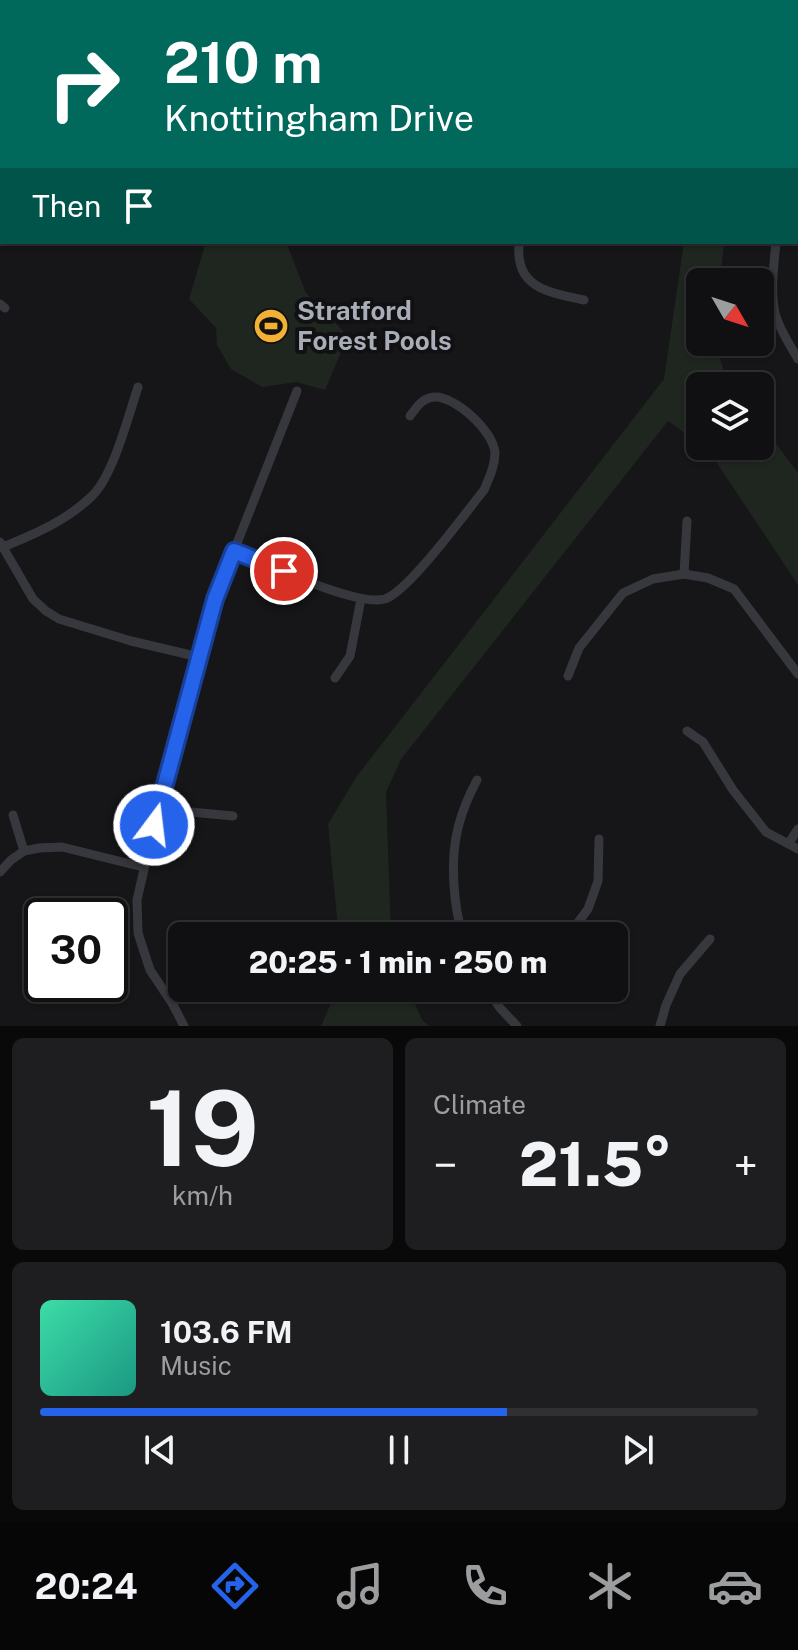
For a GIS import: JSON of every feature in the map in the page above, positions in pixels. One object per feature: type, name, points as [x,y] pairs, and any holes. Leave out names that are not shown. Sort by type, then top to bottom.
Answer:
[{"type":"street","points":[[519,244],[520,265],[529,281],[548,292],[584,300]]},
{"type":"street","points":[[776,244],[773,277],[775,312],[798,359]]},
{"type":"street","points":[[138,387],[109,469],[95,493],[69,514],[35,534],[1,544],[33,599],[59,619],[199,657]]},
{"type":"street","points":[[184,1026],[150,970],[138,933],[137,900],[159,804],[215,599],[297,391]]},
{"type":"street","points":[[234,551],[323,588],[361,599],[385,599],[405,587],[484,490],[495,453],[492,440],[484,428],[450,400],[435,397],[422,400],[410,416]]},
{"type":"street","points":[[684,574],[687,521]]},
{"type":"street","points":[[568,676],[579,648],[623,593],[653,579],[684,574],[708,578],[734,589],[798,674]]},
{"type":"street","points":[[335,678],[350,656],[361,599]]},
{"type":"street","points":[[687,731],[703,742],[733,790],[766,832],[793,846],[798,829]]},
{"type":"street","points":[[460,922],[454,891],[457,830],[477,780]]},
{"type":"street","points":[[159,804],[191,812],[233,816]]},
{"type":"street","points":[[13,815],[24,851]]},
{"type":"street","points":[[578,922],[588,909],[598,881],[599,839]]},
{"type":"street","points":[[0,872],[24,851],[62,847],[143,867]]},
{"type":"street","points":[[660,1026],[680,974],[710,939]]},
{"type":"street","points":[[496,1002],[517,1026]]},
{"type":"shaded area","points":[[205,244],[287,244],[306,293],[348,336],[325,390],[296,382],[262,387],[231,369],[217,345],[216,328],[189,299]]},
{"type":"shaded area","points":[[684,244],[724,244],[721,268],[686,268],[686,356],[719,356],[724,372],[686,372],[686,434],[668,421],[402,758],[386,792],[391,922],[337,922],[328,824],[357,776],[664,379]]},
{"type":"shaded area","name":"Stratford Forest Pools","points":[[268,319],[280,322],[283,331],[276,338],[273,330],[262,331],[259,322]]},
{"type":"shaded area","points":[[774,441],[798,473],[798,585],[715,460],[774,460]]},
{"type":"shaded area","points":[[332,1002],[414,1002],[422,1020],[429,1026],[321,1026]]},
{"type":"place","name":"Stratford Forest Pools","points":[[271,326]]},
{"type":"route","points":[[154,825],[215,599],[234,551],[284,571]]}]
